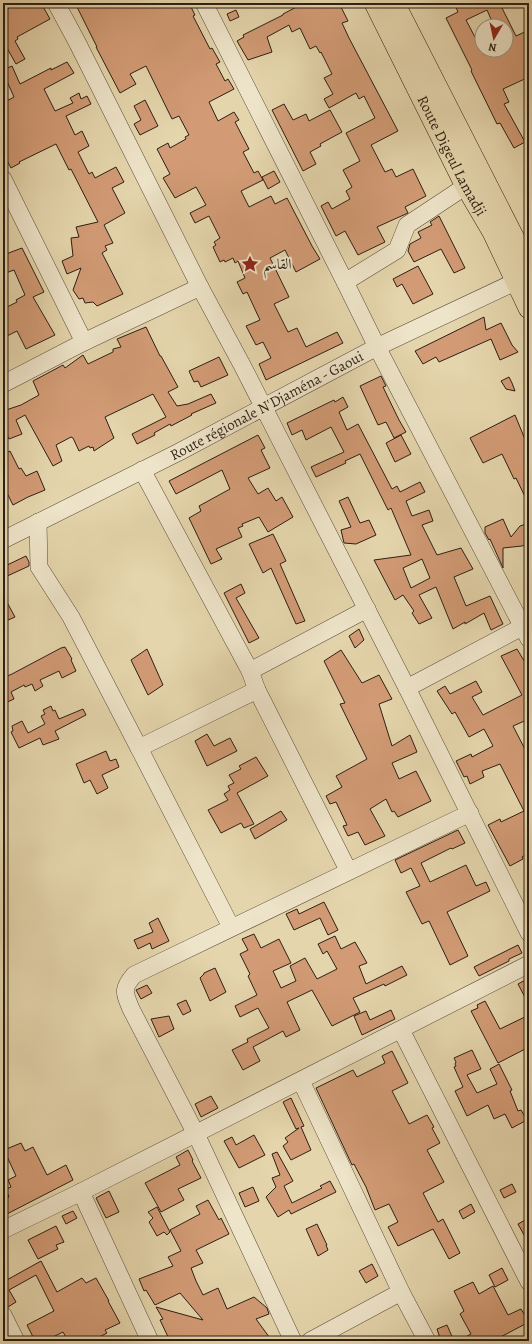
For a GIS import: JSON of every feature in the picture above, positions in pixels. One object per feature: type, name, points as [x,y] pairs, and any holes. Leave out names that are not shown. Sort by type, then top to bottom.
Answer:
[{"type":"main road","name":"Route Digeul Lamadji","points":[[375,3],[466,186],[493,232],[525,273]]},
{"type":"main road","name":"Route Digeul Lamadji","points":[[394,3],[525,273],[529,308]]},
{"type":"street","points":[[56,3],[200,287],[242,365],[408,688],[529,933]]},
{"type":"street","points":[[204,3],[377,347],[526,633],[408,688]]},
{"type":"street","points":[[3,179],[84,342]]},
{"type":"street","points":[[345,282],[397,250],[407,225],[466,186]]},
{"type":"street","name":"Route régionale N'Djaména - Gaoui","points":[[3,540],[264,408],[377,347],[525,273]]},
{"type":"street","points":[[3,384],[84,342],[200,287]]},
{"type":"street","points":[[142,470],[250,671],[258,690],[348,870]]},
{"type":"street","points":[[38,522],[39,567],[71,617],[231,927]]},
{"type":"street","points":[[250,671],[367,609]]},
{"type":"street","points":[[139,748],[258,690]]},
{"type":"street","points":[[293,1341],[196,1134],[131,1009],[125,994],[127,983],[134,975],[348,870],[470,813]]},
{"type":"street","points":[[3,1230],[301,1081],[529,964]]},
{"type":"street","points":[[401,1030],[529,1282]]},
{"type":"street","points":[[301,1081],[401,1292],[427,1341]]},
{"type":"street","points":[[81,1192],[150,1341]]},
{"type":"street","points":[[310,1341],[401,1292]]},
{"type":"street","points":[[3,1315],[16,1341]]},
{"type":"building","points":[[18,3],[41,3],[50,19],[17,37],[18,39],[15,41],[25,59],[16,64],[3,41],[3,11]]},
{"type":"building","points":[[75,3],[189,3],[195,15],[193,16],[210,49],[212,48],[220,62],[216,64],[225,81],[228,79],[234,89],[209,102],[218,121],[234,112],[239,120],[235,122],[249,149],[243,152],[254,173],[258,171],[263,180],[241,191],[249,207],[271,196],[275,204],[287,198],[320,259],[296,272],[285,250],[270,258],[289,297],[274,304],[288,332],[297,328],[306,347],[337,332],[343,343],[266,380],[259,364],[271,358],[263,342],[256,345],[246,326],[260,320],[247,292],[243,294],[237,282],[245,278],[238,261],[235,263],[233,258],[225,262],[224,260],[220,262],[213,247],[216,245],[214,242],[220,238],[209,216],[195,223],[190,213],[206,205],[196,187],[175,198],[163,178],[170,174],[157,149],[168,143],[170,148],[186,139],[185,137],[189,135],[179,116],[172,119],[146,66],[130,74],[136,84],[120,93]]},
{"type":"building","points":[[304,3],[339,3],[348,21],[342,23],[398,131],[371,145],[385,172],[392,169],[396,177],[413,169],[426,196],[405,207],[408,213],[377,227],[385,242],[358,255],[345,231],[336,236],[321,206],[328,202],[332,209],[350,199],[346,191],[352,187],[343,170],[360,161],[346,133],[375,118],[364,96],[359,99],[356,93],[329,108],[324,99],[333,94],[324,78],[332,74],[321,52],[320,53],[316,46],[310,49],[300,28],[292,32],[289,25],[267,37],[272,52],[248,60],[237,41],[244,37],[243,35]]},
{"type":"building","points":[[454,3],[501,3],[500,4],[507,18],[490,18],[487,10],[466,20],[474,35],[474,58],[514,58],[514,32],[516,36],[529,30],[529,77],[503,89],[509,102],[504,104],[525,142],[514,148],[500,123],[497,124],[446,18],[458,12]]},
{"type":"building","points":[[236,10],[239,17],[230,21],[227,14]]},
{"type":"building","points":[[67,62],[74,73],[44,89],[55,111],[73,103],[70,98],[79,93],[81,99],[87,96],[91,104],[66,116],[75,135],[82,131],[89,146],[78,152],[89,174],[92,172],[95,178],[116,167],[124,182],[112,188],[125,213],[104,225],[113,243],[105,246],[107,250],[102,253],[123,294],[97,306],[93,302],[85,303],[83,298],[79,299],[73,290],[81,268],[67,274],[62,261],[73,256],[71,238],[79,237],[76,227],[98,222],[71,169],[69,170],[56,144],[19,162],[20,163],[11,168],[3,153],[3,103],[14,97],[6,79],[3,81],[3,70],[12,66],[20,84],[51,68],[51,70]]},
{"type":"building","points":[[145,100],[158,126],[140,135],[134,124],[141,120],[134,106]]},
{"type":"building","points":[[284,104],[293,120],[306,114],[309,121],[330,110],[342,132],[320,144],[321,146],[310,152],[316,164],[303,171],[272,110]]},
{"type":"building","points":[[274,171],[280,182],[268,189],[262,177]]},
{"type":"building","points":[[439,216],[465,268],[454,273],[441,249],[414,262],[408,251],[410,244],[421,238],[418,232],[432,225],[430,222]]},
{"type":"building","points":[[22,248],[44,292],[33,297],[55,335],[26,349],[17,331],[7,336],[3,326],[3,309],[17,302],[16,300],[25,295],[14,270],[3,274],[3,264],[6,254]]},
{"type":"building","points":[[418,266],[433,294],[413,304],[402,284],[397,287],[393,279]]},
{"type":"building","points":[[484,317],[486,330],[501,323],[512,345],[518,352],[500,360],[491,339],[439,362],[436,357],[423,364],[415,351]]},
{"type":"building","points":[[146,327],[160,356],[178,387],[168,392],[177,406],[188,404],[211,394],[216,403],[191,414],[192,415],[171,426],[170,424],[154,433],[155,435],[137,444],[132,434],[166,417],[153,394],[105,417],[114,438],[94,451],[93,447],[90,448],[89,446],[79,451],[73,438],[71,437],[56,445],[62,461],[53,466],[25,415],[16,420],[22,434],[9,439],[3,427],[3,411],[21,405],[39,395],[33,381],[63,365],[65,368],[83,355],[88,364],[113,352],[113,349],[121,347],[117,339]]},
{"type":"building","points":[[219,357],[228,375],[201,387],[198,381],[194,382],[189,371]]},
{"type":"building","points":[[381,376],[386,386],[383,387],[406,432],[394,438],[386,422],[378,425],[360,386]]},
{"type":"building","points":[[509,377],[515,391],[506,389],[501,381]]},
{"type":"building","points":[[343,397],[348,407],[339,412],[347,430],[358,424],[392,489],[397,486],[400,492],[420,482],[425,492],[406,501],[412,516],[429,510],[433,521],[422,525],[437,555],[461,548],[473,569],[454,577],[466,606],[490,596],[503,624],[491,630],[484,613],[453,629],[436,587],[419,595],[432,618],[419,624],[412,613],[414,611],[403,595],[395,600],[374,560],[411,555],[391,508],[388,510],[360,454],[345,461],[346,463],[316,477],[311,467],[344,452],[331,427],[306,440],[302,430],[292,435],[287,423],[334,400],[335,402]],"holes":[[[422,559],[430,578],[411,588],[403,568]]]},
{"type":"building","points":[[515,415],[529,449],[529,505],[502,454],[483,463],[470,438]]},
{"type":"building","points":[[258,435],[265,448],[261,450],[270,468],[248,478],[258,494],[268,488],[276,501],[282,497],[293,517],[268,532],[259,517],[242,524],[243,526],[238,528],[242,537],[216,549],[222,559],[211,564],[189,518],[201,511],[199,506],[230,489],[222,470],[176,494],[169,481]]},
{"type":"building","points":[[401,435],[411,454],[395,462],[386,443]]},
{"type":"building","points":[[10,451],[19,469],[21,468],[26,476],[37,471],[45,490],[13,505],[3,485],[3,455]]},
{"type":"building","points":[[348,497],[360,523],[369,520],[376,535],[356,544],[344,543],[341,530],[351,527],[339,501]]},
{"type":"building","points":[[503,519],[511,537],[520,526],[529,523],[529,543],[522,546],[503,548],[503,568],[490,539],[489,540],[485,533],[485,527]]},
{"type":"building","points":[[273,534],[286,561],[280,564],[305,621],[296,624],[271,568],[263,573],[249,544]]},
{"type":"building","points":[[26,556],[29,566],[3,578],[3,567]]},
{"type":"building","points":[[241,584],[245,593],[236,598],[259,638],[249,643],[224,593]]},
{"type":"building","points":[[3,595],[15,617],[6,621],[3,615]]},
{"type":"building","points":[[359,629],[364,640],[355,648],[349,636]]},
{"type":"building","points":[[65,647],[72,659],[71,660],[76,671],[62,678],[59,671],[40,680],[43,686],[35,691],[32,684],[25,687],[24,685],[11,692],[14,699],[3,704],[3,673],[5,677]]},
{"type":"building","points":[[147,649],[163,685],[148,695],[131,660]]},
{"type":"building","points":[[517,649],[529,669],[529,719],[513,726],[529,757],[529,853],[522,857],[523,859],[510,866],[488,825],[500,819],[501,822],[524,811],[500,764],[482,771],[484,777],[470,784],[467,776],[464,777],[456,761],[471,754],[472,757],[493,746],[484,729],[469,737],[455,712],[452,714],[437,691],[445,686],[450,694],[476,681],[482,692],[472,697],[483,715],[522,695],[501,656]]},
{"type":"building","points":[[341,650],[362,683],[379,675],[392,699],[379,704],[392,746],[410,735],[417,752],[392,763],[399,779],[416,771],[431,801],[398,817],[394,811],[392,812],[386,799],[370,809],[385,836],[365,845],[358,832],[348,836],[343,826],[347,825],[336,802],[330,804],[326,796],[342,787],[336,776],[367,759],[340,704],[345,703],[324,661]]},
{"type":"building","points":[[51,706],[53,711],[55,710],[59,719],[83,709],[86,715],[55,731],[59,739],[43,745],[40,738],[19,748],[11,732],[13,731],[12,726],[22,721],[28,733],[45,724],[41,716],[45,714],[43,710]]},
{"type":"building","points":[[207,734],[214,746],[230,738],[237,751],[207,766],[195,741]]},
{"type":"building","points":[[106,751],[110,761],[116,759],[119,767],[102,775],[108,788],[97,794],[90,780],[84,783],[76,764]]},
{"type":"building","points":[[256,757],[268,776],[237,793],[254,824],[244,828],[241,823],[221,833],[208,810],[228,800],[224,794],[230,790],[228,786],[234,783],[229,775],[241,769],[239,766]]},
{"type":"building","points":[[281,811],[287,820],[255,839],[250,829]]},
{"type":"building","points":[[458,830],[465,843],[452,849],[451,848],[421,863],[430,882],[466,865],[476,886],[486,882],[490,891],[447,912],[468,956],[450,965],[429,921],[422,924],[406,892],[420,886],[411,868],[401,873],[395,860]]},
{"type":"building","points":[[324,902],[338,930],[328,935],[320,918],[294,930],[286,914],[297,909],[299,914]]},
{"type":"building","points":[[158,918],[169,941],[152,949],[150,943],[138,949],[134,940],[153,932],[149,923]]},
{"type":"building","points":[[254,934],[261,948],[279,939],[291,963],[273,971],[281,988],[296,981],[290,966],[305,958],[317,979],[337,969],[327,951],[323,954],[318,944],[335,936],[341,949],[355,942],[367,963],[359,966],[366,984],[402,966],[407,975],[385,986],[384,984],[353,998],[360,1012],[332,1026],[312,990],[287,1002],[300,1030],[286,1037],[283,1031],[253,1047],[260,1061],[243,1070],[232,1050],[248,1042],[247,1039],[269,1028],[258,1008],[240,1017],[235,1006],[257,995],[248,976],[250,974],[240,954],[248,950],[242,939]]},
{"type":"building","points":[[518,945],[522,953],[479,976],[474,967]]},
{"type":"building","points":[[215,968],[226,992],[210,1001],[200,978],[204,973]]},
{"type":"building","points":[[529,978],[529,1005],[518,984]]},
{"type":"building","points":[[147,985],[152,993],[141,999],[136,990]]},
{"type":"building","points":[[186,1000],[191,1011],[183,1015],[177,1004]]},
{"type":"building","points":[[485,1001],[500,1029],[529,1015],[529,1047],[498,1063],[471,1011],[478,1008],[477,1005]]},
{"type":"building","points":[[391,1010],[395,1019],[362,1035],[354,1016],[366,1011],[370,1020]]},
{"type":"building","points":[[169,1016],[174,1029],[159,1037],[151,1019]]},
{"type":"building","points":[[472,1050],[481,1069],[467,1075],[477,1093],[497,1084],[490,1069],[499,1064],[512,1090],[510,1091],[518,1111],[521,1110],[527,1120],[512,1128],[505,1114],[494,1119],[488,1105],[467,1116],[455,1091],[463,1087],[454,1067],[456,1066],[456,1062],[454,1058]]},
{"type":"building","points":[[392,1051],[408,1083],[392,1091],[409,1124],[427,1115],[434,1127],[432,1128],[440,1143],[427,1150],[444,1182],[423,1193],[438,1222],[443,1219],[460,1253],[449,1259],[433,1229],[398,1246],[388,1227],[398,1222],[389,1204],[375,1210],[366,1187],[354,1164],[352,1165],[316,1088],[353,1070],[357,1077],[385,1063],[382,1056]]},
{"type":"building","points":[[211,1096],[218,1108],[201,1117],[195,1104]]},
{"type":"building","points":[[291,1098],[304,1126],[301,1127],[311,1150],[291,1160],[283,1146],[288,1142],[285,1138],[299,1128],[296,1129],[283,1102]]},
{"type":"building","points":[[254,1135],[265,1155],[239,1168],[224,1141],[232,1137],[236,1145]]},
{"type":"building","points":[[21,1143],[25,1151],[33,1147],[47,1175],[66,1165],[73,1180],[3,1216],[3,1200],[9,1197],[6,1189],[11,1187],[8,1180],[16,1176],[4,1150]]},
{"type":"building","points":[[188,1150],[201,1178],[178,1189],[184,1200],[161,1212],[145,1183],[180,1165],[176,1157]]},
{"type":"building","points":[[277,1152],[293,1181],[284,1186],[292,1203],[322,1188],[320,1186],[330,1181],[336,1192],[291,1214],[289,1210],[278,1217],[266,1197],[276,1187],[272,1178],[280,1175],[272,1154]]},
{"type":"building","points":[[512,1184],[516,1192],[504,1198],[500,1190]]},
{"type":"building","points":[[253,1187],[259,1201],[245,1207],[239,1193]]},
{"type":"building","points":[[109,1191],[119,1212],[106,1218],[96,1198]]},
{"type":"building","points":[[208,1200],[219,1220],[221,1218],[229,1234],[196,1250],[203,1263],[191,1268],[196,1281],[203,1295],[218,1288],[227,1309],[254,1297],[267,1308],[269,1314],[256,1319],[272,1341],[170,1341],[160,1320],[163,1319],[156,1307],[203,1320],[180,1293],[155,1305],[146,1290],[144,1291],[139,1279],[173,1266],[168,1257],[181,1251],[170,1230],[200,1214],[196,1206]]},
{"type":"building","points":[[471,1204],[475,1212],[463,1219],[459,1211]]},
{"type":"building","points":[[157,1207],[170,1232],[167,1235],[164,1232],[157,1236],[149,1222],[153,1218],[148,1212]]},
{"type":"building","points":[[73,1211],[77,1218],[66,1224],[62,1216]]},
{"type":"building","points":[[529,1218],[529,1244],[518,1224]]},
{"type":"building","points":[[317,1224],[328,1250],[318,1256],[306,1229]]},
{"type":"building","points":[[56,1226],[64,1242],[56,1245],[58,1249],[38,1259],[28,1240]]},
{"type":"building","points":[[41,1261],[57,1292],[82,1278],[86,1283],[96,1278],[120,1323],[105,1330],[107,1333],[92,1341],[68,1341],[63,1332],[45,1341],[35,1341],[27,1325],[54,1311],[36,1275],[9,1290],[16,1302],[8,1307],[3,1300],[3,1278],[5,1281]]},
{"type":"building","points":[[372,1264],[378,1276],[366,1283],[359,1271]]},
{"type":"building","points":[[502,1268],[508,1280],[495,1287],[489,1275]]},
{"type":"building","points":[[473,1282],[479,1294],[493,1286],[508,1315],[521,1309],[529,1322],[493,1341],[458,1341],[471,1334],[460,1314],[464,1311],[454,1291]]},
{"type":"building","points":[[447,1325],[454,1341],[441,1341],[437,1329]]},
{"type":"place","name":"القاسم","points":[[250,264]]}]
